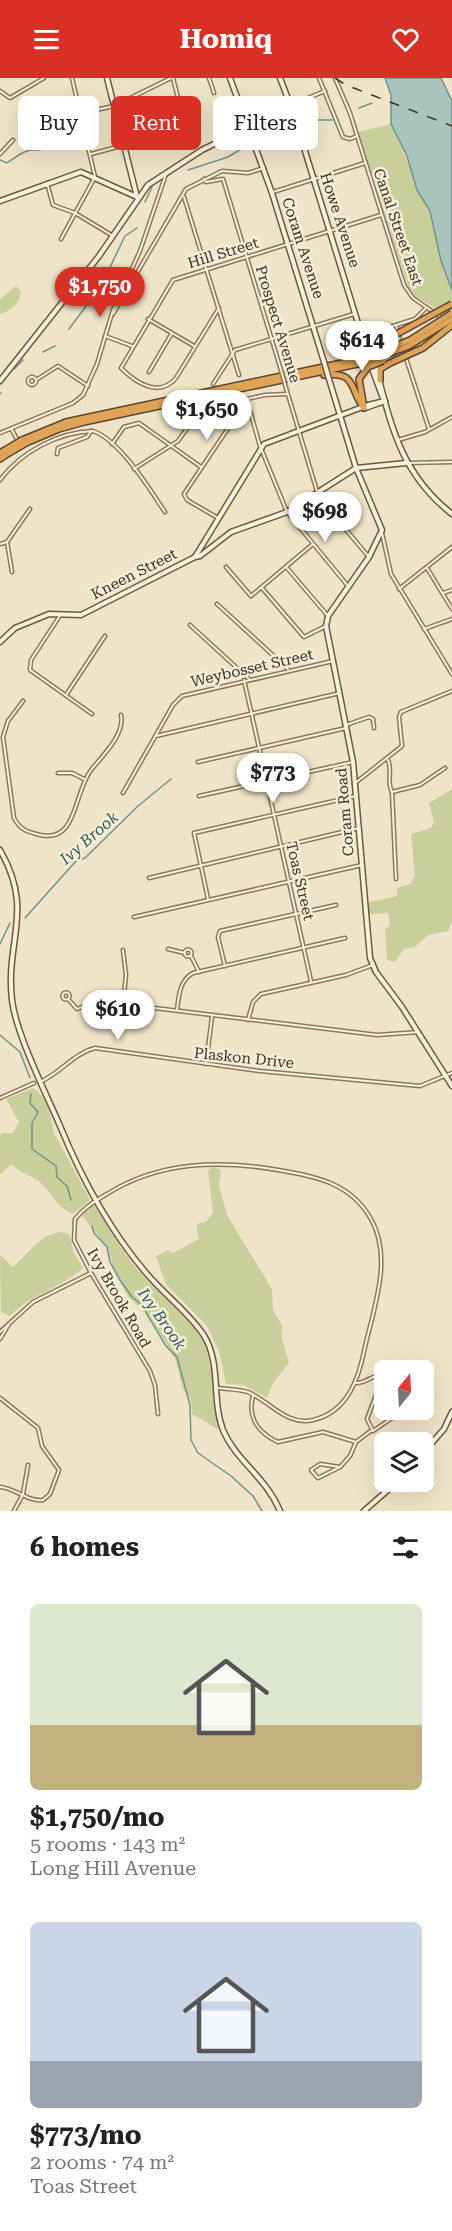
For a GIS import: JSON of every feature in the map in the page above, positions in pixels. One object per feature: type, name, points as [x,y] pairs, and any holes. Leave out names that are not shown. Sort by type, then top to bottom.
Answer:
[{"type":"highway","points":[[368,349],[452,304]]},
{"type":"highway","points":[[0,453],[66,422],[367,363],[410,340],[452,313]]},
{"type":"highway","points":[[24,442],[59,429],[84,423],[367,363],[401,353],[452,319]]},
{"type":"highway","points":[[380,380],[380,369],[423,348],[452,326]]},
{"type":"highway","points":[[364,408],[359,380],[367,363]]},
{"type":"highway","points":[[299,378],[343,376],[354,386],[364,408]]},
{"type":"highway","points":[[0,459],[13,448]]},
{"type":"street","points":[[0,91],[6,98],[10,98],[44,78]]},
{"type":"street","points":[[72,78],[76,96]]},
{"type":"street","points":[[107,78],[112,96]]},
{"type":"street","points":[[160,78],[161,82]]},
{"type":"street","points":[[134,96],[172,78],[177,96]]},
{"type":"street","points":[[209,78],[214,93]]},
{"type":"street","name":"Coram Avenue","points":[[230,78],[237,96]]},
{"type":"street","name":"Howe Avenue","points":[[280,78],[287,96]]},
{"type":"street","points":[[319,78],[343,137],[350,139],[357,136]]},
{"type":"street","name":"Canal Street East","points":[[335,78],[346,102],[404,285],[412,298],[452,326]]},
{"type":"street","points":[[314,96],[325,91]]},
{"type":"street","points":[[0,154],[13,140]]},
{"type":"street","points":[[0,381],[39,334],[113,236],[137,197],[150,183],[213,146]]},
{"type":"street","points":[[91,154],[111,149]]},
{"type":"street","points":[[61,239],[95,177],[90,150]]},
{"type":"street","points":[[124,150],[137,197]]},
{"type":"street","name":"Coram Avenue","points":[[258,150],[289,244],[356,468],[382,530]]},
{"type":"street","name":"Howe Avenue","points":[[305,150],[406,463],[432,498],[452,514]]},
{"type":"street","points":[[272,193],[365,163]]},
{"type":"street","points":[[111,317],[184,196],[186,189],[222,171],[248,173],[264,168]]},
{"type":"street","points":[[0,201],[77,172],[95,177],[137,197]]},
{"type":"street","points":[[0,433],[74,403],[81,397],[88,386],[111,317],[143,243],[167,172]]},
{"type":"street","name":"Prospect Avenue","points":[[204,179],[206,182],[223,179],[318,494]]},
{"type":"street","points":[[47,183],[53,204],[75,213],[113,236]]},
{"type":"street","points":[[184,196],[239,375]]},
{"type":"street","name":"Hill Street","points":[[194,346],[172,383],[161,388],[152,388],[121,368],[171,281],[381,215]]},
{"type":"street","points":[[148,318],[194,346],[219,308]]},
{"type":"street","points":[[364,335],[420,317],[426,308]]},
{"type":"street","points":[[213,384],[233,352],[357,313]]},
{"type":"street","points":[[396,325],[429,429]]},
{"type":"street","points":[[149,372],[171,333]]},
{"type":"street","points":[[105,336],[132,346]]},
{"type":"street","name":"Howe Avenue","points":[[368,349],[385,401]]},
{"type":"street","points":[[36,380],[58,366],[88,386]]},
{"type":"street","points":[[134,469],[178,441],[201,409],[265,395],[287,394]]},
{"type":"street","points":[[247,400],[261,449],[287,512],[348,586]]},
{"type":"street","points":[[218,518],[187,500],[184,494],[247,400]]},
{"type":"street","name":"Kneen Street","points":[[0,642],[15,628],[49,614],[81,615],[195,556],[266,443],[385,401]]},
{"type":"street","points":[[398,440],[429,429],[452,417]]},
{"type":"street","points":[[112,444],[124,427],[134,423],[144,424],[201,467]]},
{"type":"street","points":[[12,429],[25,454]]},
{"type":"street","points":[[57,454],[58,448],[87,437],[91,431]]},
{"type":"street","points":[[0,480],[25,454],[70,435],[91,431],[99,433],[112,444],[134,469],[165,512]]},
{"type":"street","points":[[195,556],[208,551],[237,528],[287,512],[356,468],[406,463],[452,462]]},
{"type":"street","points":[[318,494],[369,557]]},
{"type":"street","points":[[0,544],[6,542],[30,509]]},
{"type":"street","points":[[382,530],[388,568],[452,674]]},
{"type":"street","name":"Coram Road","points":[[382,530],[369,557],[328,616],[326,626],[353,762],[367,937],[373,965],[419,1032],[452,1086]]},
{"type":"street","points":[[6,542],[12,572]]},
{"type":"street","points":[[226,567],[249,595],[262,588],[313,544]]},
{"type":"street","points":[[399,589],[452,547]]},
{"type":"street","points":[[287,568],[328,616]]},
{"type":"street","points":[[427,568],[452,609]]},
{"type":"street","points":[[262,588],[304,637],[326,626]]},
{"type":"street","points":[[442,593],[452,590]]},
{"type":"street","points":[[217,604],[288,669]]},
{"type":"street","points":[[61,614],[31,660],[30,670],[92,714]]},
{"type":"street","points":[[424,629],[452,619]]},
{"type":"street","points":[[190,625],[249,679]]},
{"type":"street","points":[[66,695],[105,636]]},
{"type":"street","name":"Weybosset Street","points":[[123,793],[173,705],[182,696],[288,669],[333,661]]},
{"type":"street","name":"Toas Street","points":[[244,680],[291,881],[311,981]]},
{"type":"street","points":[[354,784],[402,746],[399,717],[401,712],[452,691]]},
{"type":"street","points":[[156,736],[340,693]]},
{"type":"street","points":[[23,701],[8,721],[3,737],[14,818],[18,825],[27,832],[49,837],[64,832],[70,822],[84,780],[114,740],[122,721],[121,715]]},
{"type":"street","points":[[198,762],[346,726],[369,717],[373,719],[374,728]]},
{"type":"street","points":[[0,756],[5,755]]},
{"type":"street","points":[[387,759],[391,770],[388,783],[392,792],[396,879]]},
{"type":"street","points":[[199,796],[353,762]]},
{"type":"street","points":[[392,792],[420,785],[445,768]]},
{"type":"street","points":[[58,773],[72,773],[84,780]]},
{"type":"street","points":[[208,899],[194,833],[356,796]]},
{"type":"street","points":[[149,878],[359,828]]},
{"type":"street","points":[[0,850],[14,877],[19,903],[12,982],[15,1014],[80,1173],[96,1201],[147,1275],[192,1319],[204,1336],[213,1357],[217,1407],[224,1431],[236,1451],[262,1479],[280,1511]]},
{"type":"street","points":[[134,917],[362,864]]},
{"type":"street","points":[[225,966],[218,934],[230,929],[336,905]]},
{"type":"street","points":[[177,1011],[183,981],[199,972],[345,939]]},
{"type":"street","points":[[168,949],[185,953],[187,957],[191,956],[199,972]]},
{"type":"street","points":[[123,950],[126,975],[123,1004]]},
{"type":"street","points":[[248,1020],[253,1002],[261,994],[346,975],[373,965]]},
{"type":"street","points":[[68,999],[77,1009],[93,1001],[377,1035],[419,1032]]},
{"type":"street","points":[[206,1064],[212,1016]]},
{"type":"street","name":"Plaskon Drive","points":[[42,1081],[59,1072],[82,1052],[95,1048],[206,1064],[420,1086],[452,1073]]},
{"type":"street","points":[[0,1098],[34,1083]]},
{"type":"street","name":"Ivy Brook Road","points":[[158,1414],[155,1385],[150,1371],[91,1273],[74,1240],[73,1227],[81,1211],[148,1174],[210,1163],[265,1167],[315,1176],[347,1192],[371,1218],[379,1238],[382,1262],[356,1383]]},
{"type":"street","points":[[0,1332],[33,1302],[91,1273]]},
{"type":"street","points":[[0,1340],[9,1324]]},
{"type":"street","points":[[217,1388],[246,1391],[287,1417],[312,1420],[331,1414],[344,1402],[356,1383],[363,1383],[374,1375]]},
{"type":"street","points":[[253,1395],[249,1407],[259,1430],[278,1442],[323,1432],[356,1442]]},
{"type":"street","points":[[0,1398],[38,1428],[42,1446],[58,1466],[57,1477],[47,1498],[38,1501],[0,1487]]},
{"type":"street","points":[[372,1430],[367,1419],[374,1400]]},
{"type":"street","points":[[434,1440],[444,1429],[452,1414]]},
{"type":"street","points":[[340,1467],[320,1464],[311,1470],[318,1478],[340,1467],[350,1456],[356,1442],[389,1420]]},
{"type":"street","points":[[14,1511],[23,1494],[28,1465]]},
{"type":"street","points":[[364,1511],[386,1492]]},
{"type":"green space","points":[[391,124],[430,211],[441,261],[452,290],[452,324],[437,309],[416,297],[408,287],[361,143],[359,132]]},
{"type":"green space","points":[[16,286],[21,292],[19,300],[11,309],[0,314],[0,299]]},
{"type":"green space","points":[[452,789],[452,921],[448,931],[428,935],[415,947],[404,949],[395,962],[387,960],[385,930],[390,925],[388,913],[369,914],[369,902],[397,896],[397,888],[410,884],[415,876],[411,834],[431,828],[434,822],[429,803]]},
{"type":"green space","points":[[33,1088],[45,1101],[54,1133],[90,1200],[73,1214],[59,1205],[38,1181],[11,1164],[0,1175],[0,1136],[2,1133],[13,1133],[19,1122],[6,1099]]},
{"type":"green space","points":[[212,1167],[221,1170],[219,1185],[227,1215],[272,1289],[273,1310],[282,1325],[282,1339],[289,1363],[273,1383],[267,1398],[243,1385],[226,1384],[219,1351],[207,1326],[166,1284],[156,1256],[169,1250],[173,1253],[199,1239],[196,1227],[199,1223],[205,1223],[213,1213],[208,1171]]},
{"type":"green space","points":[[94,1205],[137,1269],[179,1310],[201,1338],[211,1369],[219,1430],[192,1414],[191,1400],[183,1389],[175,1359],[142,1309],[129,1298],[115,1273],[108,1248],[81,1214]]},
{"type":"green space","points":[[62,1232],[69,1234],[74,1253],[83,1268],[27,1302],[10,1316],[1,1312],[0,1255],[13,1267],[41,1240]]},
{"type":"water","points":[[385,78],[441,78],[452,101],[452,290],[441,261],[430,211],[417,190],[407,156],[391,124],[391,95]]},
{"type":"waterway","points":[[359,108],[372,103]]},
{"type":"waterway","points":[[318,120],[332,120]]},
{"type":"waterway","points":[[0,160],[7,163],[27,151],[35,150]]},
{"type":"waterway","points":[[188,170],[228,157],[240,150]]},
{"type":"waterway","points":[[145,202],[152,187]]},
{"type":"waterway","points":[[69,329],[101,286],[125,236],[137,228]]},
{"type":"waterway","points":[[43,352],[55,346]]},
{"type":"waterway","points":[[14,369],[23,360]]},
{"type":"waterway","name":"Ivy Brook","points":[[25,918],[76,861],[85,858],[138,806],[171,779]]},
{"type":"waterway","name":"Ivy Brook","points":[[0,944],[10,923]]},
{"type":"waterway","name":"Ivy Brook","points":[[0,1035],[20,1052],[30,1078]]},
{"type":"waterway","name":"Ivy Brook","points":[[31,1094],[30,1103],[38,1112],[32,1123],[32,1149],[56,1166],[57,1177],[67,1186],[71,1200]]},
{"type":"waterway","name":"Ivy Brook","points":[[92,1226],[94,1233],[107,1247],[110,1262],[120,1280],[132,1297],[142,1305],[165,1345],[177,1357],[190,1405],[191,1440],[198,1453],[231,1476],[253,1496],[262,1511]]},
{"type":"railway","points":[[335,78],[346,85],[452,126]]}]
